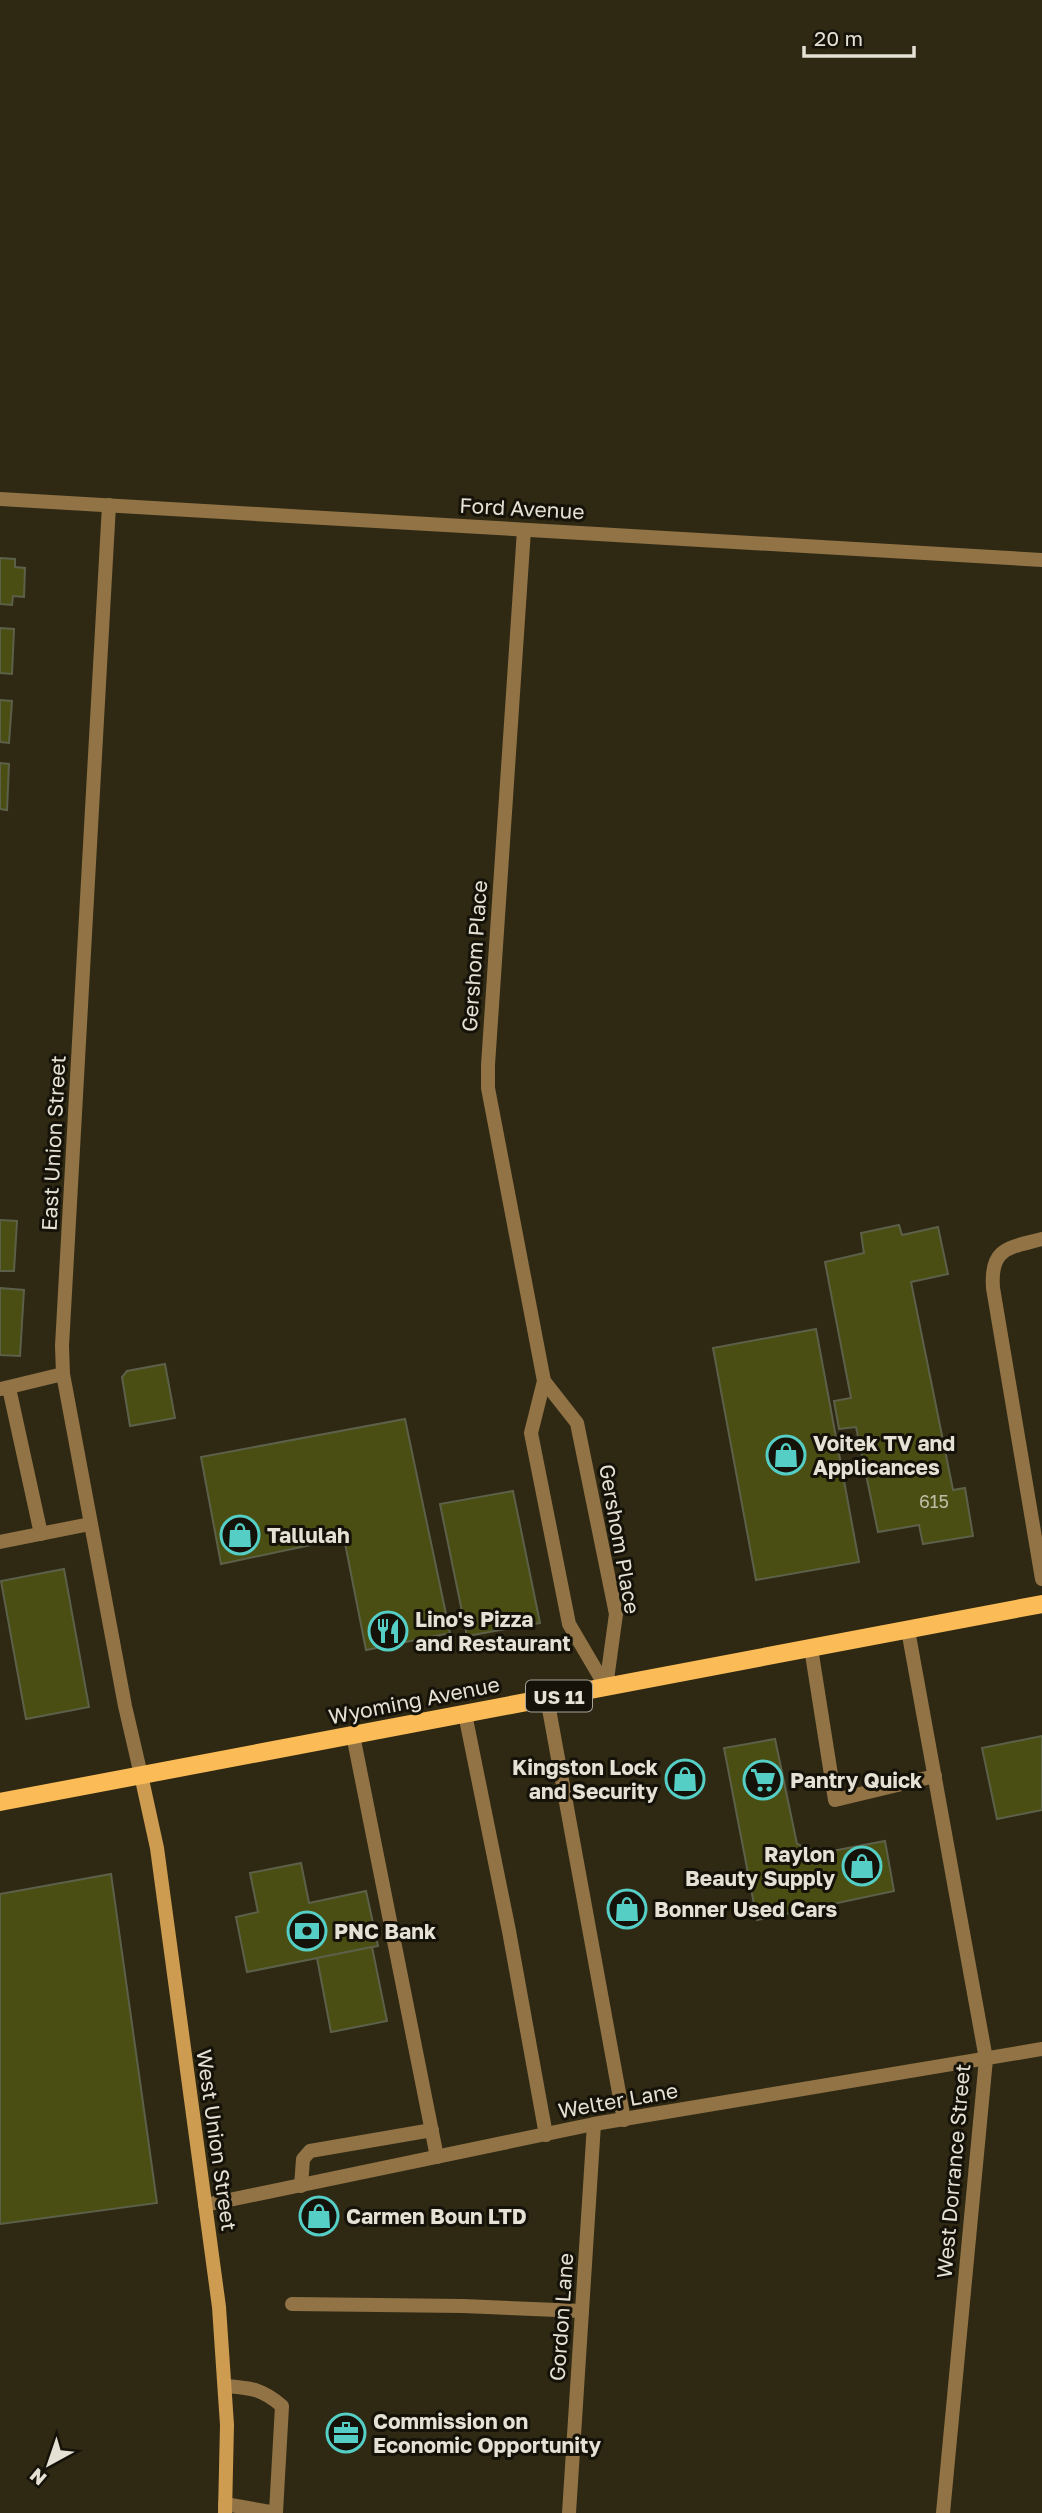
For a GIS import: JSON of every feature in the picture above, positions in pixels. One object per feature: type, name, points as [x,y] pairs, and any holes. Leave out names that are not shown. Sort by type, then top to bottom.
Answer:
[{"type":"main road","name":"Wyoming Avenue","points":[[0,1802],[1042,1604]]},
{"type":"main road","name":"West Union Street","points":[[141,1775],[157,1848],[219,2307],[225,2386],[225,2509]]},
{"type":"street","name":"Ford Avenue","points":[[0,499],[1042,560]]},
{"type":"street","name":"East Union Street","points":[[109,505],[62,1374],[141,1775]]},
{"type":"street","name":"Gershom Place","points":[[524,530],[488,1065],[491,1113],[544,1381],[531,1433],[569,1623],[606,1687]]},
{"type":"street","points":[[1042,1239],[1007,1249],[992,1268],[993,1288],[1042,1579]]},
{"type":"street","points":[[41,1534],[4,1389],[62,1374]]},
{"type":"street","name":"Gershom Place","points":[[544,1381],[577,1423],[616,1614],[606,1687]]},
{"type":"street","points":[[0,1542],[90,1524]]},
{"type":"street","name":"West Dorrance Street","points":[[908,1630],[986,2059],[943,2513]]},
{"type":"street","points":[[811,1648],[835,1800],[934,1776]]},
{"type":"street","points":[[547,1698],[624,2120]]},
{"type":"street","points":[[466,1714],[546,2134]]},
{"type":"street","points":[[353,1735],[437,2157]]},
{"type":"street","name":"Welter Lane","points":[[205,2206],[594,2124],[1042,2049]]},
{"type":"street","name":"Gordon Lane","points":[[569,2513],[594,2124]]},
{"type":"street","points":[[301,2186],[303,2159],[310,2151],[432,2130]]},
{"type":"street","points":[[292,2304],[463,2306],[582,2311]]},
{"type":"street","points":[[225,2386],[256,2388],[270,2395],[282,2406],[276,2512],[225,2509]]},
{"type":"building","points":[[0,558],[15,559],[15,567],[25,568],[24,597],[13,596],[12,605],[0,604]]},
{"type":"building","points":[[0,628],[14,629],[12,674],[0,673]]},
{"type":"building","points":[[0,700],[12,701],[9,743],[0,742]]},
{"type":"building","points":[[0,763],[9,764],[7,810],[0,809]]},
{"type":"building","points":[[0,1220],[17,1221],[14,1271],[0,1271]]},
{"type":"building","points":[[899,1225],[902,1235],[938,1227],[948,1274],[911,1282],[953,1490],[965,1488],[973,1536],[923,1544],[919,1525],[878,1532],[856,1427],[839,1429],[834,1401],[851,1398],[825,1262],[864,1253],[861,1233]]},
{"type":"building","points":[[0,1288],[24,1290],[20,1356],[0,1355]]},
{"type":"building","name":"Voitek TV and Applicances","points":[[816,1329],[859,1562],[756,1580],[713,1348]]},
{"type":"building","points":[[165,1364],[175,1418],[130,1426],[122,1377],[127,1371]]},
{"type":"building","points":[[405,1419],[450,1633],[366,1650],[344,1538],[221,1564],[201,1457]]},
{"type":"building","points":[[513,1491],[540,1623],[467,1636],[440,1504]]},
{"type":"building","points":[[64,1569],[89,1707],[26,1719],[1,1581]]},
{"type":"building","points":[[1042,1736],[1042,1810],[997,1819],[982,1748]]},
{"type":"building","points":[[775,1739],[797,1844],[822,1853],[885,1841],[894,1891],[757,1920],[724,1748]]},
{"type":"building","name":"PNC Bank","points":[[301,1863],[309,1903],[366,1891],[378,1946],[247,1972],[236,1917],[258,1912],[250,1873]]},
{"type":"building","points":[[111,1874],[157,2203],[0,2224],[0,1894]]},
{"type":"building","points":[[372,1947],[387,2021],[331,2032],[317,1958]]},
{"type":"place","name":"Voitek TV and Applicances","points":[[786,1455]]},
{"type":"place","name":"Tallulah","points":[[240,1535]]},
{"type":"place","name":"Lino's Pizza and Restaurant","points":[[388,1631]]},
{"type":"place","name":"Kingston Lock and Security","points":[[685,1779]]},
{"type":"place","name":"Pantry Quick","points":[[763,1780]]},
{"type":"place","name":"Raylon Beauty Supply","points":[[862,1866]]},
{"type":"place","name":"Bonner Used Cars","points":[[627,1909]]},
{"type":"place","name":"PNC Bank","points":[[307,1931]]},
{"type":"place","name":"Carmen Boun LTD","points":[[319,2216]]},
{"type":"place","name":"Commission on Economic Opportunity","points":[[346,2433]]}]
